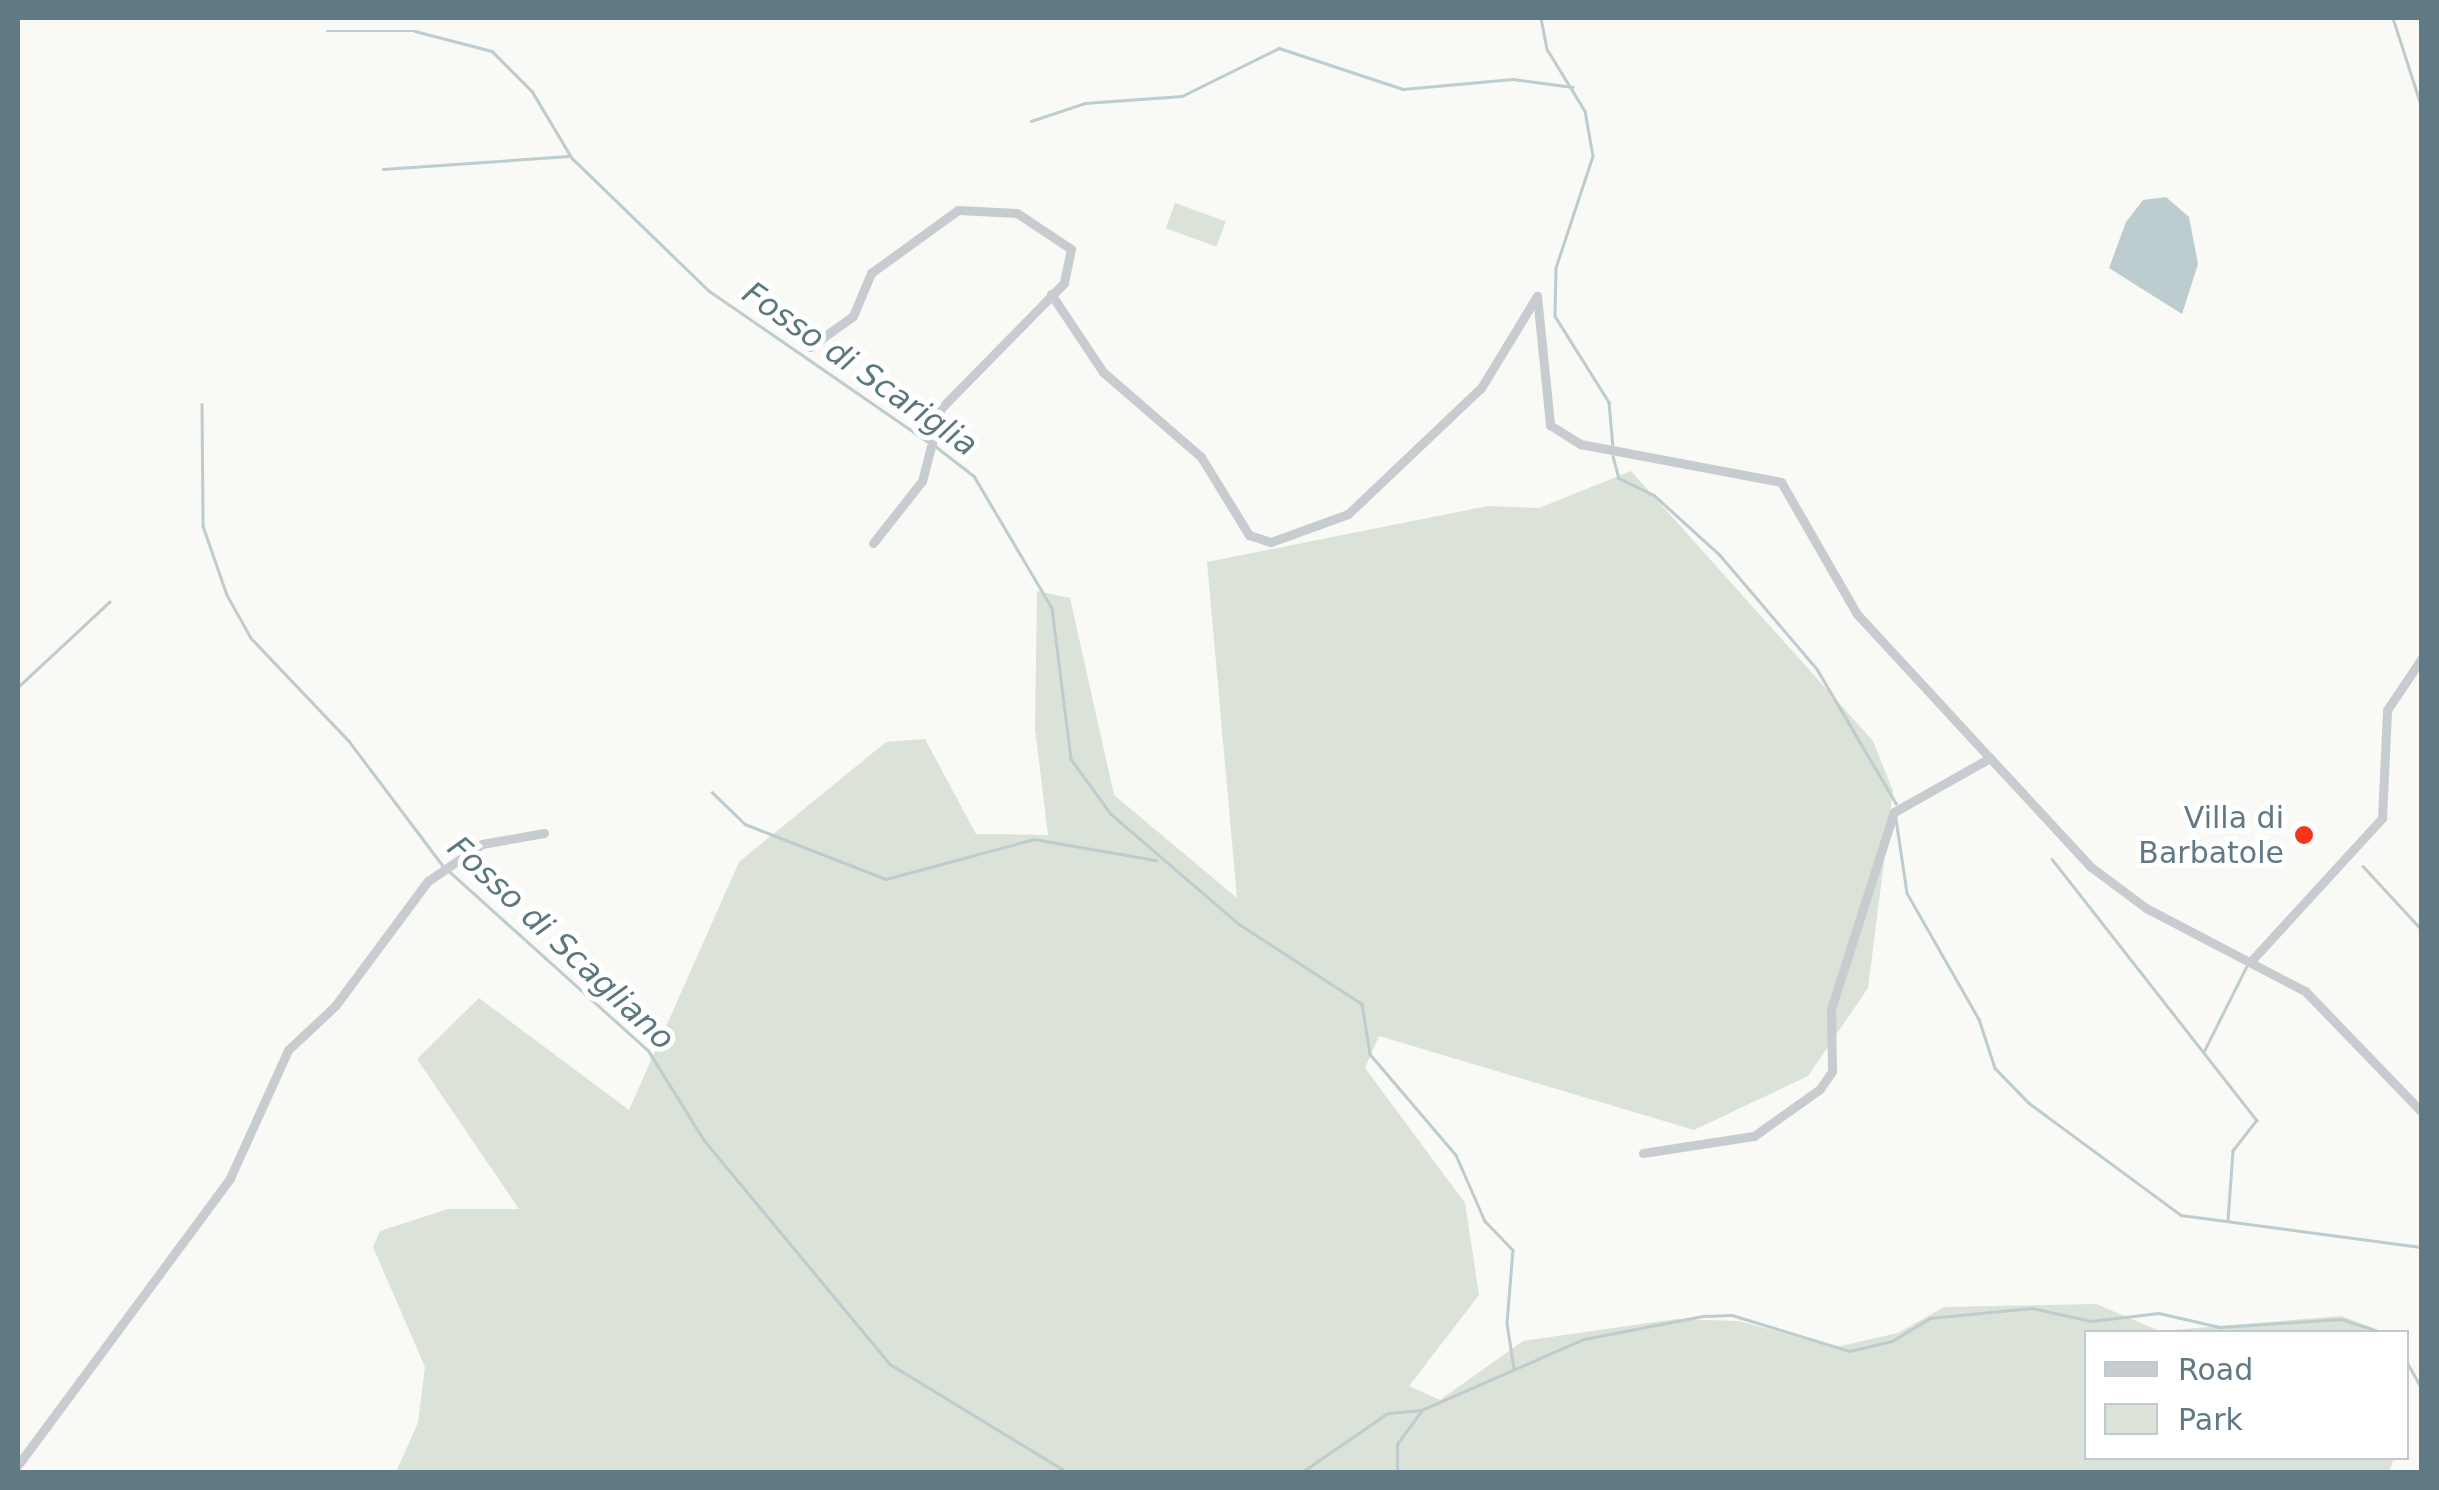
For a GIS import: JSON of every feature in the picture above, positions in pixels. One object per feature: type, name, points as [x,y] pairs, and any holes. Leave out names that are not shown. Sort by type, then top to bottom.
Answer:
[{"type":"street","points":[[810,347],[853,316],[871,273],[958,210],[1017,213],[1064,240],[1074,268],[950,396],[931,428],[922,480],[873,543]]},
{"type":"street","points":[[1051,294],[1102,372],[1201,457],[1249,535],[1272,542],[1348,514],[1481,388],[1537,296],[1550,426],[1580,444],[1781,482],[1857,614],[2091,866],[2146,908],[2252,960],[2316,999],[2422,1112]]},
{"type":"street","points":[[2252,960],[2382,818],[2387,710],[2422,658]]},
{"type":"street","points":[[1643,1153],[1754,1136],[1820,1089],[1832,1071],[1832,1009],[1894,812],[1990,758]]},
{"type":"street","points":[[18,1465],[230,1178],[294,1042],[335,1006],[428,881],[482,844],[544,832]]},
{"type":"green space","points":[[1175,203],[1226,221],[1217,247],[1166,228]]},
{"type":"green space","points":[[1631,471],[1873,741],[1893,791],[1868,988],[1808,1076],[1694,1130],[1379,1036],[1365,1068],[1465,1203],[1479,1295],[1409,1386],[1440,1400],[1523,1341],[1676,1319],[1739,1321],[1836,1347],[1898,1333],[1944,1307],[2096,1304],[2158,1330],[2084,1330],[2084,1460],[2393,1460],[2389,1472],[396,1472],[418,1423],[425,1367],[373,1247],[380,1231],[448,1209],[519,1209],[417,1059],[479,998],[629,1110],[739,862],[886,742],[925,739],[976,834],[1048,835],[1035,728],[1037,591],[1070,598],[1114,795],[1237,898],[1207,562],[1488,506],[1539,508]]},
{"type":"green space","points":[[2341,1316],[2379,1330],[2172,1330]]},
{"type":"shaded area","points":[[2166,197],[2189,217],[2198,264],[2182,314],[2109,268],[2126,222],[2143,200]]},
{"type":"waterway","points":[[1541,18],[1547,49],[1585,111],[1593,156],[1556,268],[1555,316],[1609,402],[1613,448]]},
{"type":"waterway","points":[[2393,18],[2422,108]]},
{"type":"waterway","name":"Fosso di Scariglia","points":[[327,31],[415,31],[492,51],[532,91],[572,158],[708,290],[927,441]]},
{"type":"waterway","points":[[1031,121],[1085,103],[1182,96],[1279,48],[1403,89],[1513,79],[1572,87]]},
{"type":"waterway","points":[[383,169],[569,156]]},
{"type":"waterway","name":"Fosso di Scagliano","points":[[202,404],[203,526],[227,595],[251,638],[349,741],[444,867]]},
{"type":"waterway","name":"Fosso di Scariglia","points":[[934,445],[974,476],[1052,608],[1071,759],[1111,814],[1239,924],[1362,1004],[1370,1054],[1456,1155],[1485,1221],[1513,1250],[1507,1323],[1514,1368]]},
{"type":"waterway","points":[[1613,456],[1619,478],[1654,495],[1720,555],[1817,669],[1896,803]]},
{"type":"waterway","points":[[18,687],[109,602]]},
{"type":"waterway","points":[[712,792],[745,824],[886,879],[1034,839],[1156,860]]},
{"type":"waterway","points":[[1896,819],[1907,893],[1979,1019],[1995,1068],[2029,1103],[2181,1215],[2422,1247]]},
{"type":"waterway","points":[[2052,859],[2257,1120],[2233,1151],[2228,1221]]},
{"type":"waterway","points":[[2363,866],[2422,930]]},
{"type":"waterway","name":"Fosso di Scagliano","points":[[450,872],[648,1050],[704,1140],[890,1364],[1067,1472]]},
{"type":"waterway","points":[[2204,1051],[2247,965]]},
{"type":"waterway","name":"Fosso di Scagliano","points":[[1302,1472],[1388,1413],[1422,1410],[1584,1339],[1704,1316],[1732,1315],[1850,1351],[1892,1341],[1930,1318],[2032,1308],[2091,1321],[2159,1313],[2220,1327],[2341,1319],[2375,1330]]},
{"type":"waterway","name":"Fosso di Scagliano","points":[[2409,1365],[2422,1389]]},
{"type":"waterway","points":[[1397,1472],[1397,1444],[1422,1410]]},
{"type":"place","name":"Villa di Barbatole","points":[[2304,835]]}]
